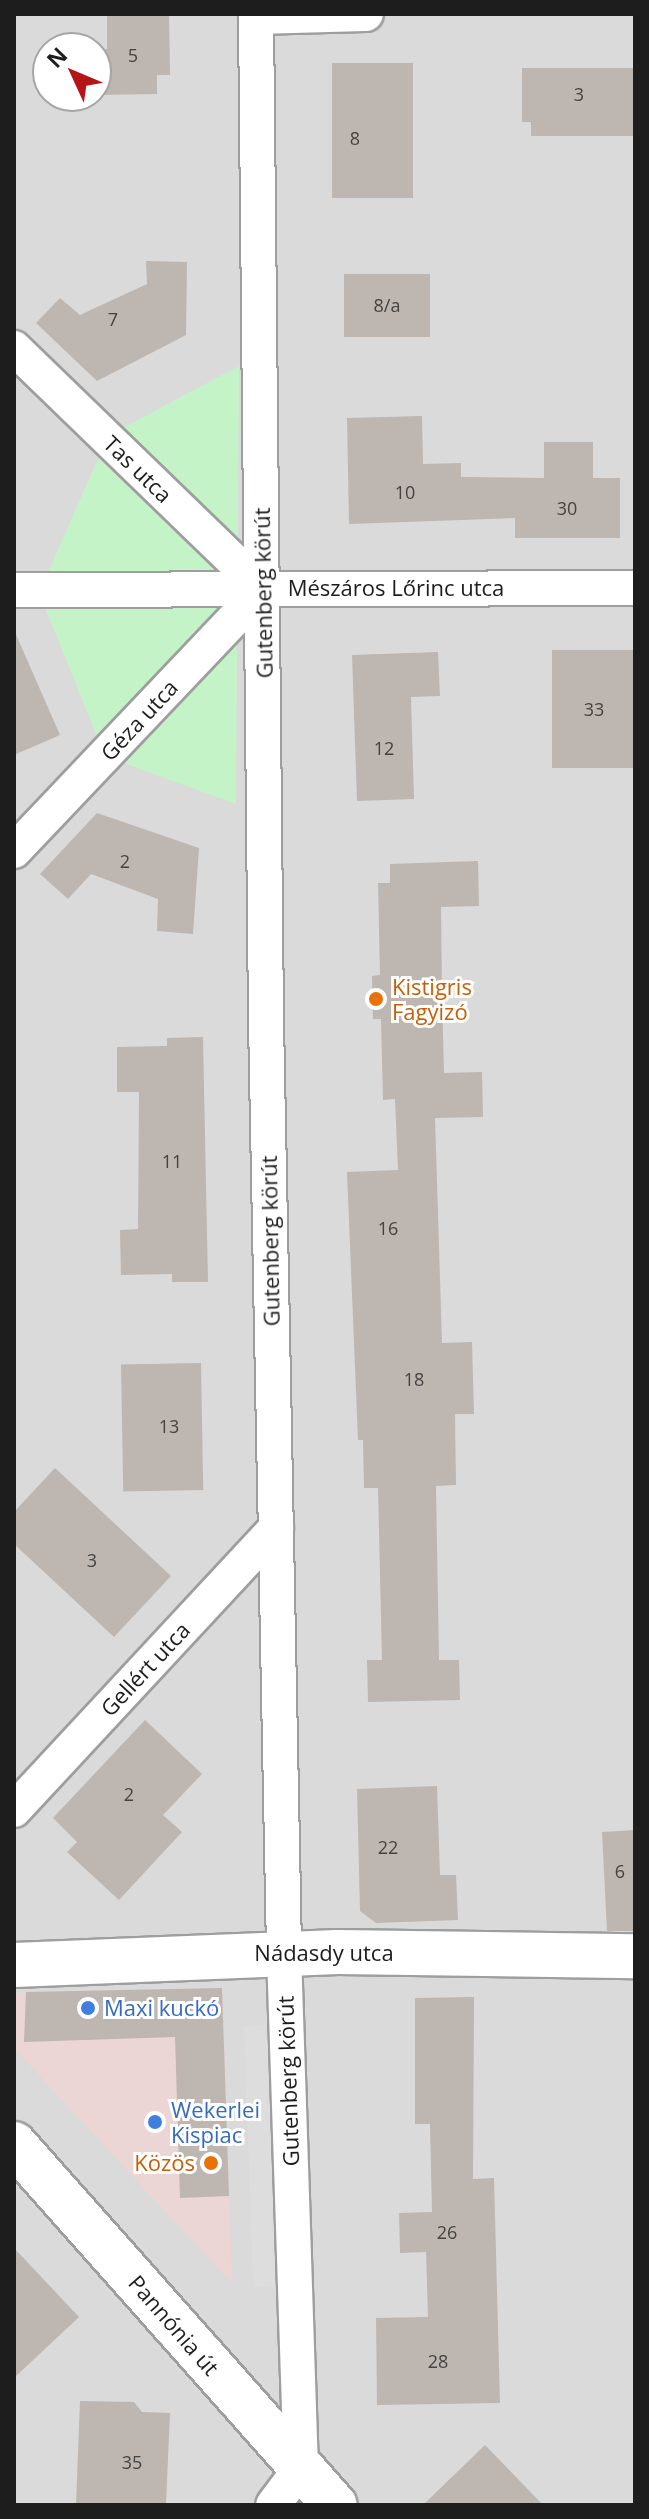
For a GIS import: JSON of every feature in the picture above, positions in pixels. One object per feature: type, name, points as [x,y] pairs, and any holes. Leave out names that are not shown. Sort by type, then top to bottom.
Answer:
[{"type":"street","points":[[256,15],[366,14]]},
{"type":"street","name":"Gutenberg körút","points":[[256,15],[276,1528],[284,1954],[301,2468]]},
{"type":"street","name":"Tas utca","points":[[14,348],[263,589]]},
{"type":"street","name":"Mészáros Lőrinc utca","points":[[14,590],[635,588]]},
{"type":"street","name":"Géza utca","points":[[14,851],[263,589]]},
{"type":"street","name":"Gellért utca","points":[[14,1810],[276,1528]]},
{"type":"street","name":"Nádasdy utca","points":[[14,1965],[284,1954],[635,1956]]},
{"type":"street","name":"Pannónia út","points":[[14,2144],[335,2505]]},
{"type":"street","points":[[273,2505],[301,2468]]},
{"type":"shaded area","points":[[14,14],[635,14],[635,2505],[14,2505]]},
{"type":"shaded area","name":"Wekerlei Kispiac","points":[[222,1988],[232,2283],[14,2048],[14,1993]]},
{"type":"shaded area","points":[[286,2025],[295,2286],[253,2287],[244,2026]]},
{"type":"green space","points":[[239,366],[236,804],[105,756],[39,593],[108,436]]},
{"type":"building","points":[[107,14],[169,14],[170,75],[157,75],[157,94],[112,95],[112,32],[107,32]]},
{"type":"building","points":[[332,63],[413,63],[413,198],[332,198]]},
{"type":"building","points":[[522,68],[635,68],[634,136],[531,136],[531,122],[522,122]]},
{"type":"building","points":[[146,261],[187,262],[186,335],[97,381],[36,323],[60,298],[80,315],[147,284]]},
{"type":"building","points":[[344,274],[430,274],[430,337],[344,337]]},
{"type":"building","points":[[422,416],[423,464],[461,463],[461,477],[544,478],[544,442],[593,442],[593,478],[620,478],[620,538],[515,538],[515,518],[349,524],[347,418]]},
{"type":"building","points":[[14,630],[60,735],[14,755]]},
{"type":"building","points":[[552,650],[635,650],[635,768],[552,768]]},
{"type":"building","points":[[438,652],[440,696],[411,697],[414,799],[357,801],[352,655]]},
{"type":"building","points":[[97,813],[199,848],[193,934],[157,931],[158,899],[91,874],[68,899],[40,874]]},
{"type":"building","points":[[478,861],[479,906],[441,907],[442,995],[444,1073],[482,1072],[483,1117],[435,1118],[442,1343],[472,1342],[474,1414],[455,1414],[456,1485],[436,1486],[439,1660],[459,1660],[460,1700],[368,1702],[367,1660],[382,1660],[378,1488],[364,1488],[363,1440],[358,1440],[347,1172],[398,1170],[395,1099],[383,1100],[381,1019],[373,1019],[372,976],[380,975],[378,883],[390,883],[390,864]]},
{"type":"building","points":[[203,1037],[208,1282],[172,1282],[172,1274],[121,1275],[120,1230],[138,1229],[139,1092],[117,1092],[117,1047],[167,1046],[167,1038]]},
{"type":"building","points":[[201,1363],[203,1490],[123,1491],[121,1364]]},
{"type":"building","points":[[55,1468],[171,1576],[114,1637],[14,1544],[14,1512]]},
{"type":"building","points":[[145,1720],[202,1774],[163,1815],[182,1832],[119,1900],[67,1852],[77,1842],[53,1818]]},
{"type":"building","points":[[437,1786],[440,1875],[456,1875],[458,1920],[376,1923],[360,1911],[357,1789]]},
{"type":"building","points":[[635,1830],[635,1931],[607,1931],[602,1832]]},
{"type":"building","points":[[222,1988],[229,2196],[180,2198],[175,2037],[24,2042],[26,1992]]},
{"type":"building","points":[[474,1997],[473,2179],[494,2178],[500,2403],[377,2405],[376,2318],[428,2317],[426,2252],[400,2253],[399,2213],[432,2212],[430,2124],[415,2124],[415,1998]]},
{"type":"building","points":[[14,2248],[79,2317],[14,2378]]},
{"type":"building","points":[[80,2401],[134,2402],[142,2412],[170,2413],[166,2505],[76,2505]]},
{"type":"building","points":[[485,2445],[543,2505],[423,2505]]},
{"type":"place","name":"Kistigris Fagyizó","points":[[376,999]]},
{"type":"place","name":"Maxi kuckó","points":[[88,2008]]},
{"type":"place","name":"Wekerlei Kispiac","points":[[155,2122]]},
{"type":"place","name":"Közös","points":[[211,2163]]}]
